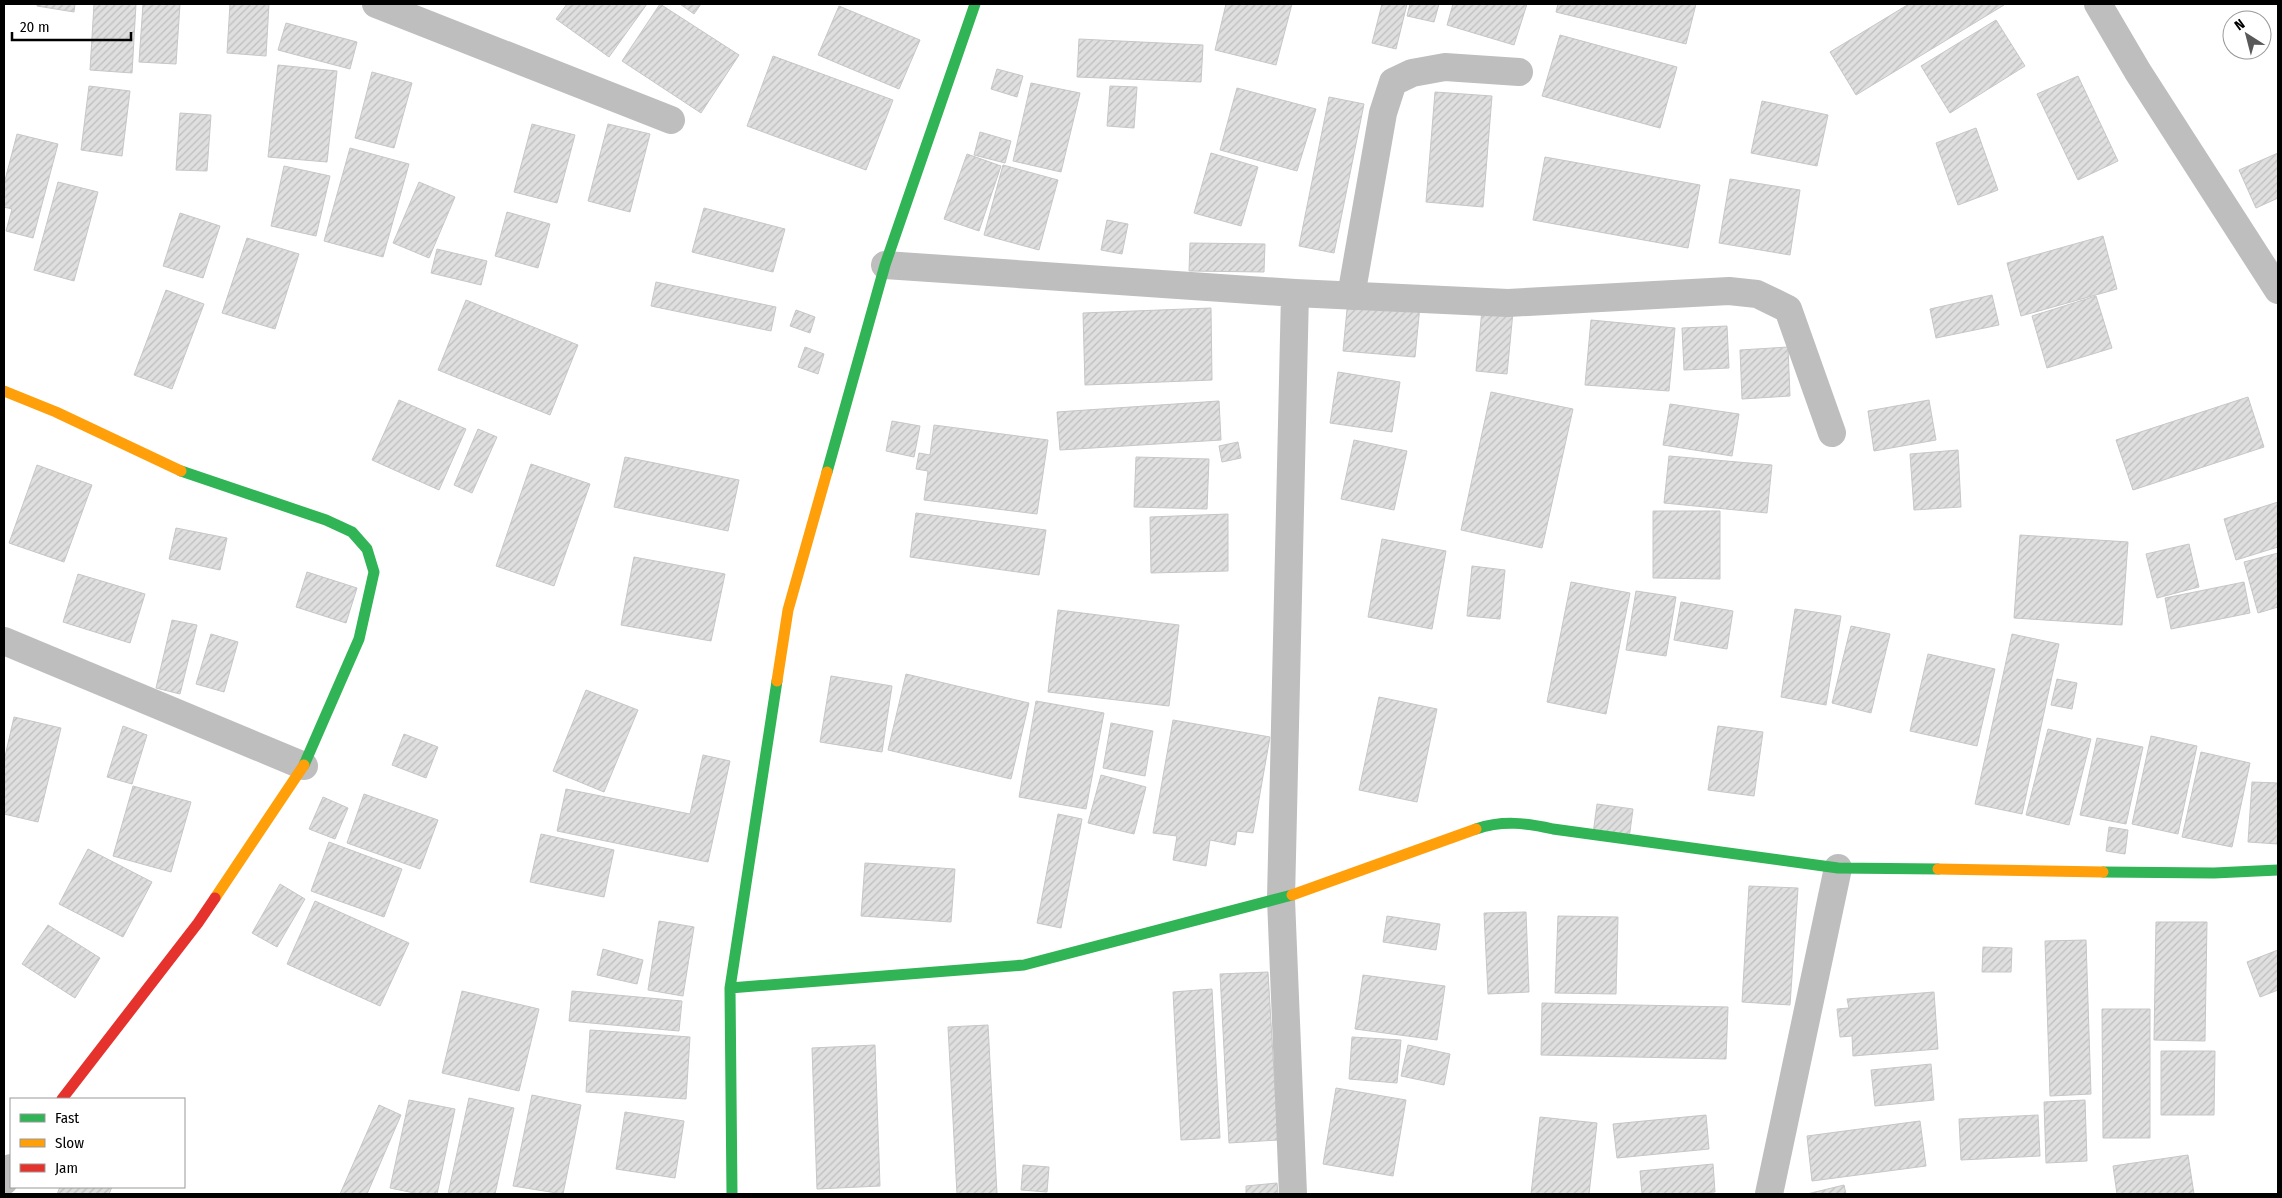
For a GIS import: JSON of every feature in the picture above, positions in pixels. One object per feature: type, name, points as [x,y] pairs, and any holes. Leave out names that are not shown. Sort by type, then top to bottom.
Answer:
[{"type":"street","points":[[376,4],[672,120]]},
{"type":"street","points":[[732,1194],[730,988],[788,610],[884,265],[975,4]]},
{"type":"street","points":[[2098,4],[2138,72],[2278,290]]},
{"type":"street","points":[[1351,296],[1383,113],[1393,82],[1412,73],[1445,67],[1519,72]]},
{"type":"street","points":[[884,265],[1294,293],[1508,303],[1729,291],[1757,294],[1788,309],[1832,433]]},
{"type":"street","points":[[1293,1194],[1281,899],[1294,293]]},
{"type":"street","points":[[4,391],[56,412],[183,472],[326,520],[352,532],[367,549],[374,572],[359,639],[304,766],[198,923],[63,1098]]},
{"type":"street","points":[[4,641],[304,766]]},
{"type":"street","points":[[730,988],[1024,964],[1281,899],[1488,825],[1519,822],[1553,829],[1838,868],[2214,873],[2278,870]]},
{"type":"street","points":[[1769,1194],[1838,868]]},
{"type":"street","points":[[4,1182],[10,1170]]},
{"type":"building","points":[[37,4],[75,4],[74,12],[37,6]]},
{"type":"building","points":[[94,4],[136,4],[132,73],[90,70]]},
{"type":"building","points":[[143,4],[180,4],[176,64],[139,62]]},
{"type":"building","points":[[230,4],[269,4],[266,56],[227,53]]},
{"type":"building","points":[[567,4],[647,4],[609,57],[556,19]]},
{"type":"building","points":[[660,4],[739,55],[701,113],[622,61]]},
{"type":"building","points":[[680,4],[701,4],[694,14]]},
{"type":"building","points":[[1226,4],[1292,4],[1276,65],[1215,50]]},
{"type":"building","points":[[1382,4],[1407,4],[1396,49],[1372,43]]},
{"type":"building","points":[[1410,4],[1439,4],[1434,22],[1407,16]]},
{"type":"building","points":[[1453,4],[1527,4],[1514,45],[1447,25]]},
{"type":"building","points":[[1558,4],[1696,4],[1686,44],[1556,12]]},
{"type":"building","points":[[1909,4],[2004,5],[1856,95],[1830,52]]},
{"type":"building","points":[[839,6],[920,40],[899,89],[818,55]]},
{"type":"building","points":[[1996,20],[2025,66],[1950,113],[1921,66]]},
{"type":"building","points":[[286,23],[357,42],[350,69],[278,50]]},
{"type":"building","points":[[1560,35],[1677,67],[1660,128],[1542,96]]},
{"type":"building","points":[[1079,39],[1203,45],[1201,82],[1077,77]]},
{"type":"building","points":[[773,56],[893,100],[866,170],[747,126]]},
{"type":"building","points":[[278,65],[337,71],[327,162],[268,157]]},
{"type":"building","points":[[997,69],[1023,76],[1017,97],[991,89]]},
{"type":"building","points":[[372,72],[412,83],[394,148],[355,138]]},
{"type":"building","points":[[2078,76],[2118,161],[2078,180],[2037,94]]},
{"type":"building","points":[[1031,83],[1080,93],[1061,172],[1013,161]]},
{"type":"building","points":[[89,86],[130,91],[122,156],[81,150]]},
{"type":"building","points":[[1110,86],[1137,87],[1134,128],[1107,126]]},
{"type":"building","points":[[1237,88],[1316,109],[1297,171],[1220,150]]},
{"type":"building","points":[[1435,92],[1492,96],[1483,207],[1426,202]]},
{"type":"building","points":[[1329,97],[1364,104],[1334,253],[1299,246]]},
{"type":"building","points":[[1762,101],[1828,115],[1817,166],[1751,153]]},
{"type":"building","points":[[180,113],[211,115],[207,171],[176,170]]},
{"type":"building","points":[[532,124],[575,135],[557,203],[514,192]]},
{"type":"building","points":[[608,124],[650,134],[630,212],[588,201]]},
{"type":"building","points":[[1976,128],[1998,190],[1958,205],[1936,143]]},
{"type":"building","points":[[980,132],[1011,141],[1005,163],[974,155]]},
{"type":"building","points":[[17,134],[58,144],[33,238],[6,231],[12,209],[4,207],[4,184]]},
{"type":"building","points":[[350,148],[409,164],[383,257],[324,241]]},
{"type":"building","points":[[1211,153],[1258,167],[1241,226],[1194,213]]},
{"type":"building","points":[[2278,153],[2278,198],[2256,208],[2239,170]]},
{"type":"building","points":[[967,154],[1001,166],[979,231],[944,219]]},
{"type":"building","points":[[1545,157],[1700,185],[1688,248],[1533,220]]},
{"type":"building","points":[[1003,165],[1058,180],[1039,250],[984,235]]},
{"type":"building","points":[[284,166],[330,176],[316,236],[271,226]]},
{"type":"building","points":[[1730,179],[1800,190],[1790,255],[1719,243]]},
{"type":"building","points":[[58,182],[98,192],[74,281],[34,270]]},
{"type":"building","points":[[419,182],[455,197],[429,258],[393,243]]},
{"type":"building","points":[[704,208],[785,229],[773,272],[692,252]]},
{"type":"building","points":[[507,212],[550,224],[538,268],[495,256]]},
{"type":"building","points":[[180,213],[220,226],[203,278],[163,266]]},
{"type":"building","points":[[1107,220],[1128,224],[1122,254],[1101,250]]},
{"type":"building","points":[[2103,236],[2117,289],[2021,316],[2007,263]]},
{"type":"building","points":[[247,238],[299,254],[275,329],[222,313]]},
{"type":"building","points":[[1190,243],[1265,244],[1264,272],[1189,271]]},
{"type":"building","points":[[437,249],[487,261],[481,285],[431,273]]},
{"type":"building","points":[[656,282],[776,307],[771,331],[651,306]]},
{"type":"building","points":[[166,290],[204,304],[172,389],[134,375]]},
{"type":"building","points":[[1992,295],[1999,325],[1936,338],[1930,309]]},
{"type":"building","points":[[2096,296],[2112,348],[2047,368],[2032,316]]},
{"type":"building","points":[[1348,299],[1420,306],[1415,357],[1343,351]]},
{"type":"building","points":[[466,300],[578,345],[550,415],[438,370]]},
{"type":"building","points":[[1211,308],[1212,380],[1085,385],[1083,313]]},
{"type":"building","points":[[796,310],[815,317],[810,333],[790,326]]},
{"type":"building","points":[[1482,310],[1513,312],[1507,374],[1476,371]]},
{"type":"building","points":[[1591,320],[1675,328],[1669,391],[1585,385]]},
{"type":"building","points":[[1727,326],[1729,368],[1684,370],[1682,328]]},
{"type":"building","points":[[805,347],[824,354],[818,374],[798,367]]},
{"type":"building","points":[[1788,347],[1790,396],[1742,399],[1740,350]]},
{"type":"building","points":[[1338,372],[1400,382],[1392,432],[1330,423]]},
{"type":"building","points":[[1491,392],[1573,409],[1542,548],[1461,530]]},
{"type":"building","points":[[2248,397],[2264,447],[2133,490],[2116,440]]},
{"type":"building","points":[[399,400],[466,429],[439,490],[372,460]]},
{"type":"building","points":[[1929,400],[1936,440],[1874,451],[1868,411]]},
{"type":"building","points":[[1219,401],[1221,440],[1060,450],[1057,412]]},
{"type":"building","points":[[1670,404],[1739,414],[1732,456],[1663,445]]},
{"type":"building","points":[[892,421],[920,426],[914,457],[886,451]]},
{"type":"building","points":[[934,425],[1048,440],[1037,514],[924,500],[928,471],[916,469],[919,453],[930,455]]},
{"type":"building","points":[[478,429],[497,437],[472,493],[454,485]]},
{"type":"building","points":[[1354,440],[1407,451],[1394,510],[1341,499]]},
{"type":"building","points":[[1238,442],[1241,458],[1222,462],[1219,446]]},
{"type":"building","points":[[1958,450],[1961,507],[1914,510],[1910,454]]},
{"type":"building","points":[[1669,456],[1772,465],[1767,513],[1664,503]]},
{"type":"building","points":[[625,457],[739,480],[728,531],[614,507]]},
{"type":"building","points":[[1136,457],[1209,459],[1207,509],[1134,507]]},
{"type":"building","points":[[531,464],[590,484],[554,586],[496,566]]},
{"type":"building","points":[[37,465],[92,485],[64,562],[9,543]]},
{"type":"building","points":[[2278,502],[2278,547],[2236,560],[2224,519]]},
{"type":"building","points":[[1653,511],[1720,511],[1720,579],[1653,578]]},
{"type":"building","points":[[916,513],[1046,530],[1039,575],[910,557]]},
{"type":"building","points":[[1228,514],[1228,571],[1151,573],[1150,517]]},
{"type":"building","points":[[176,528],[227,538],[220,570],[169,559]]},
{"type":"building","points":[[2020,535],[2128,542],[2122,625],[2014,618]]},
{"type":"building","points":[[1382,539],[1446,551],[1432,629],[1368,617]]},
{"type":"building","points":[[2189,544],[2199,587],[2157,598],[2146,554]]},
{"type":"building","points":[[2278,553],[2278,607],[2258,613],[2244,562]]},
{"type":"building","points":[[634,557],[725,574],[711,641],[621,625]]},
{"type":"building","points":[[1472,566],[1505,570],[1500,619],[1467,616]]},
{"type":"building","points":[[307,572],[357,588],[346,623],[296,607]]},
{"type":"building","points":[[78,574],[145,594],[130,643],[63,622]]},
{"type":"building","points":[[1571,582],[1630,593],[1606,714],[1547,702]]},
{"type":"building","points":[[2244,582],[2250,613],[2171,629],[2165,598]]},
{"type":"building","points":[[1636,591],[1676,597],[1666,656],[1626,650]]},
{"type":"building","points":[[1681,602],[1733,611],[1727,649],[1674,640]]},
{"type":"building","points":[[1795,609],[1841,616],[1826,705],[1781,697]]},
{"type":"building","points":[[1058,610],[1179,625],[1169,706],[1048,692]]},
{"type":"building","points":[[172,620],[197,625],[180,694],[156,688]]},
{"type":"building","points":[[1851,626],[1890,634],[1871,713],[1832,703]]},
{"type":"building","points":[[211,634],[238,642],[224,692],[196,684]]},
{"type":"building","points":[[2012,634],[2059,644],[2022,814],[1975,804]]},
{"type":"building","points":[[1928,654],[1995,669],[1977,746],[1910,731]]},
{"type":"building","points":[[906,674],[1029,703],[1011,779],[888,750]]},
{"type":"building","points":[[831,676],[892,686],[882,752],[820,742]]},
{"type":"building","points":[[2057,679],[2077,683],[2072,709],[2051,705]]},
{"type":"building","points":[[586,690],[638,710],[604,792],[553,771]]},
{"type":"building","points":[[1379,697],[1437,709],[1417,802],[1359,790]]},
{"type":"building","points":[[1036,701],[1104,713],[1086,809],[1019,797]]},
{"type":"building","points":[[14,717],[61,728],[38,822],[4,814],[4,761]]},
{"type":"building","points":[[1173,720],[1270,737],[1253,833],[1237,831],[1235,845],[1210,840],[1206,866],[1173,860],[1177,836],[1153,833]]},
{"type":"building","points":[[1111,723],[1153,731],[1145,776],[1103,768]]},
{"type":"building","points":[[123,726],[147,735],[132,784],[107,777]]},
{"type":"building","points":[[1718,726],[1763,732],[1754,796],[1708,790]]},
{"type":"building","points":[[2048,729],[2091,739],[2069,825],[2026,815]]},
{"type":"building","points":[[404,734],[438,747],[426,778],[392,765]]},
{"type":"building","points":[[2151,736],[2197,746],[2178,834],[2132,824]]},
{"type":"building","points":[[2097,738],[2143,747],[2126,824],[2080,815]]},
{"type":"building","points":[[2201,752],[2250,763],[2232,847],[2182,837]]},
{"type":"building","points":[[703,755],[730,761],[708,862],[557,831],[566,789],[690,814]]},
{"type":"building","points":[[1101,775],[1146,787],[1134,834],[1088,823]]},
{"type":"building","points":[[2252,782],[2278,783],[2278,844],[2248,842]]},
{"type":"building","points":[[133,786],[191,802],[171,872],[113,856]]},
{"type":"building","points":[[364,794],[438,820],[420,869],[347,843]]},
{"type":"building","points":[[323,797],[348,808],[335,839],[309,829]]},
{"type":"building","points":[[1597,804],[1633,809],[1629,839],[1593,834]]},
{"type":"building","points":[[1058,814],[1082,819],[1061,928],[1037,923]]},
{"type":"building","points":[[2109,827],[2128,830],[2125,854],[2106,851]]},
{"type":"building","points":[[541,834],[614,850],[604,897],[530,882]]},
{"type":"building","points":[[329,842],[402,869],[384,917],[311,891]]},
{"type":"building","points":[[88,849],[152,882],[123,937],[59,904]]},
{"type":"building","points":[[865,863],[955,869],[951,922],[861,916]]},
{"type":"building","points":[[280,884],[305,899],[277,947],[252,933]]},
{"type":"building","points":[[1749,886],[1798,888],[1790,1005],[1742,1002]]},
{"type":"building","points":[[315,901],[409,943],[380,1006],[287,964]]},
{"type":"building","points":[[1526,912],[1529,992],[1488,994],[1484,913]]},
{"type":"building","points":[[1387,916],[1440,924],[1436,950],[1383,942]]},
{"type":"building","points":[[1558,916],[1618,917],[1616,994],[1555,993]]},
{"type":"building","points":[[659,921],[694,927],[683,996],[648,990]]},
{"type":"building","points":[[2156,922],[2207,922],[2205,1041],[2154,1040]]},
{"type":"building","points":[[48,925],[100,958],[75,998],[22,964]]},
{"type":"building","points":[[2086,940],[2091,1094],[2050,1096],[2045,941]]},
{"type":"building","points":[[1983,947],[2012,948],[2011,972],[1982,972]]},
{"type":"building","points":[[603,949],[643,960],[637,984],[597,975]]},
{"type":"building","points":[[2278,950],[2278,990],[2260,997],[2247,962]]},
{"type":"building","points":[[1268,972],[1278,1140],[1229,1143],[1220,974]]},
{"type":"building","points":[[1363,975],[1445,986],[1437,1040],[1355,1029]]},
{"type":"building","points":[[1212,989],[1220,1138],[1181,1140],[1173,992]]},
{"type":"building","points":[[462,991],[539,1009],[519,1091],[442,1073]]},
{"type":"building","points":[[572,991],[682,1001],[679,1031],[569,1021]]},
{"type":"building","points":[[1934,992],[1938,1049],[1853,1056],[1852,1036],[1840,1037],[1837,1009],[1849,1008],[1847,999]]},
{"type":"building","points":[[1542,1003],[1728,1007],[1726,1059],[1541,1055]]},
{"type":"building","points":[[2102,1009],[2150,1009],[2150,1138],[2103,1138]]},
{"type":"building","points":[[988,1025],[997,1194],[957,1194],[948,1027]]},
{"type":"building","points":[[590,1030],[690,1037],[686,1099],[586,1092]]},
{"type":"building","points":[[1352,1037],[1401,1040],[1397,1083],[1349,1079]]},
{"type":"building","points":[[875,1045],[880,1186],[817,1189],[812,1048]]},
{"type":"building","points":[[1408,1045],[1450,1054],[1444,1085],[1401,1076]]},
{"type":"building","points":[[2161,1051],[2215,1051],[2214,1115],[2161,1115]]},
{"type":"building","points":[[1931,1064],[1934,1100],[1875,1106],[1871,1070]]},
{"type":"building","points":[[1336,1088],[1406,1100],[1393,1176],[1323,1164]]},
{"type":"building","points":[[532,1095],[581,1105],[563,1194],[513,1186]]},
{"type":"building","points":[[469,1098],[514,1108],[495,1194],[448,1194]]},
{"type":"building","points":[[409,1100],[455,1109],[437,1194],[419,1194],[390,1188]]},
{"type":"building","points":[[2085,1100],[2087,1161],[2046,1163],[2044,1102]]},
{"type":"building","points":[[379,1105],[401,1115],[367,1194],[340,1194]]},
{"type":"building","points":[[625,1112],[684,1121],[675,1178],[616,1169]]},
{"type":"building","points":[[1706,1115],[1709,1149],[1617,1158],[1613,1124]]},
{"type":"building","points":[[2038,1115],[2040,1156],[1961,1160],[1959,1119]]},
{"type":"building","points":[[1540,1117],[1597,1123],[1589,1194],[1531,1194]]},
{"type":"building","points":[[1920,1121],[1926,1166],[1812,1181],[1807,1136]]},
{"type":"building","points":[[2188,1155],[2194,1194],[2117,1194],[2113,1166]]},
{"type":"building","points":[[1713,1164],[1715,1192],[1642,1194],[1640,1171]]},
{"type":"building","points":[[1023,1165],[1049,1167],[1047,1192],[1021,1190]]},
{"type":"building","points":[[1277,1183],[1278,1194],[1246,1194],[1246,1186]]},
{"type":"building","points":[[1844,1185],[1846,1194],[1807,1194]]},
{"type":"building","points":[[60,1188],[112,1188],[109,1194],[57,1194]]},
{"type":"traffic: fast","points":[[827,472],[885,265],[975,4]]},
{"type":"traffic: fast","points":[[181,471],[326,520],[352,532],[367,549],[374,572],[359,639],[304,765]]},
{"type":"traffic: fast","points":[[732,1194],[730,988],[777,681]]},
{"type":"traffic: fast","points":[[1476,829],[1505,823],[1524,824],[1838,868],[1938,869]]},
{"type":"traffic: fast","points":[[2103,872],[2214,873],[2278,870]]},
{"type":"traffic: fast","points":[[730,988],[1024,965],[1292,895]]},
{"type":"traffic: slow","points":[[4,391],[56,412],[181,471]]},
{"type":"traffic: slow","points":[[777,681],[788,610],[827,472]]},
{"type":"traffic: slow","points":[[215,898],[304,765]]},
{"type":"traffic: slow","points":[[1292,895],[1476,829]]},
{"type":"traffic: slow","points":[[1938,869],[2103,872]]},
{"type":"traffic: jam","points":[[63,1098],[198,923],[215,898]]}]
